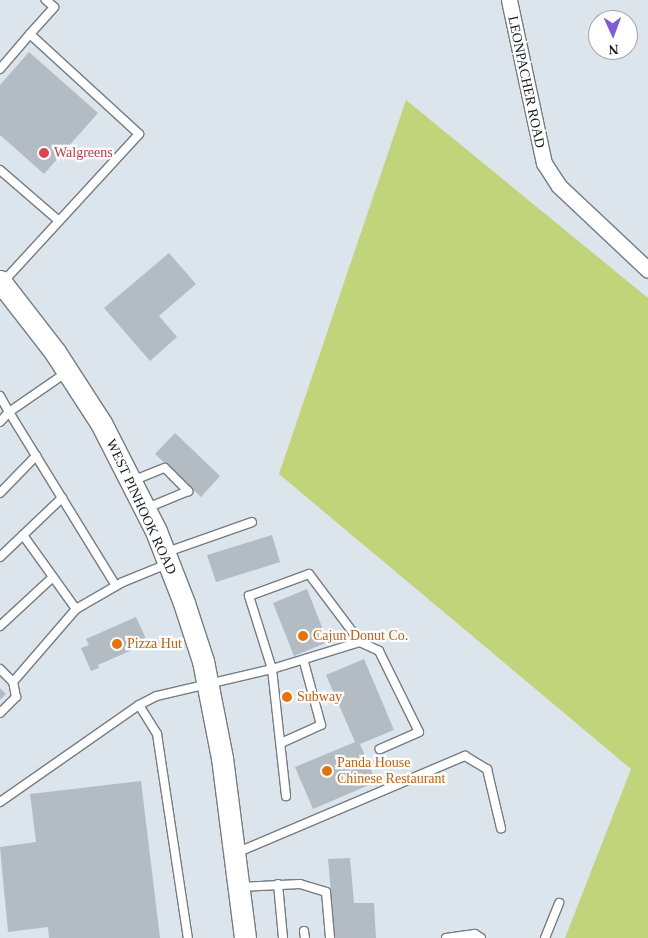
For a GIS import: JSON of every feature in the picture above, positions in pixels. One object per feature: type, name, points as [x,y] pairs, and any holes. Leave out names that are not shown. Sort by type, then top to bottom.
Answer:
[{"type":"main road","name":"WEST PINHOOK ROAD","points":[[1,282],[68,371],[132,481],[167,558],[208,684],[236,853],[245,938]]},
{"type":"street","name":"LEONPACHER ROAD","points":[[509,0],[544,163],[559,186],[648,270]]},
{"type":"lane","points":[[0,68],[54,7],[46,0]]},
{"type":"lane","points":[[1,282],[139,134],[30,34]]},
{"type":"lane","points":[[0,170],[59,221]]},
{"type":"lane","points":[[0,422],[9,412],[68,371]]},
{"type":"lane","points":[[0,396],[116,586]]},
{"type":"lane","points":[[0,493],[36,456]]},
{"type":"lane","points":[[132,481],[165,468],[188,491],[145,509]]},
{"type":"lane","points":[[0,557],[62,498]]},
{"type":"lane","points":[[13,682],[76,609],[167,558],[252,522]]},
{"type":"lane","points":[[23,535],[76,609]]},
{"type":"lane","points":[[286,796],[272,669],[249,596],[309,574],[360,642],[379,652],[419,732],[380,749]]},
{"type":"lane","points":[[0,626],[53,576]]},
{"type":"lane","points":[[0,802],[139,705],[157,696],[304,662],[360,642]]},
{"type":"lane","points":[[281,743],[321,725],[304,662]]},
{"type":"lane","points":[[0,669],[13,682],[16,697],[0,713]]},
{"type":"lane","points":[[139,705],[157,734],[188,938]]},
{"type":"lane","points":[[236,853],[465,756],[487,769],[501,828]]},
{"type":"lane","points":[[278,884],[283,938]]},
{"type":"lane","points":[[240,887],[278,884],[326,892],[330,938]]},
{"type":"lane","points":[[544,938],[559,904]]},
{"type":"lane","points":[[446,938],[475,934],[482,938]]},
{"type":"green space","points":[[406,100],[648,298],[648,938],[565,938],[631,769],[279,474]]},
{"type":"building","name":"Walgreens","points":[[29,52],[98,113],[44,174],[0,135],[0,85]]},
{"type":"building","points":[[169,253],[196,284],[159,316],[177,337],[150,361],[104,308]]},
{"type":"building","points":[[175,433],[220,476],[201,497],[155,454]]},
{"type":"building","points":[[272,535],[280,562],[216,582],[207,555]]},
{"type":"building","points":[[307,589],[328,642],[294,656],[273,603]]},
{"type":"building","name":"Pizza Hut","points":[[136,617],[148,643],[98,665],[99,668],[91,671],[81,648],[89,645],[86,639]]},
{"type":"building","points":[[364,659],[394,730],[360,744],[376,782],[313,809],[295,767],[355,742],[326,675]]},
{"type":"building","points":[[0,688],[6,694],[0,700]]},
{"type":"building","points":[[141,781],[160,938],[49,938],[48,927],[8,932],[0,847],[36,842],[30,794]]},
{"type":"building","points":[[350,858],[354,903],[374,903],[376,938],[335,938],[328,859]]},
{"type":"place","name":"Walgreens","points":[[44,153]]},
{"type":"place","name":"Cajun Donut Co.","points":[[303,636]]},
{"type":"place","name":"Pizza Hut","points":[[117,644]]},
{"type":"place","name":"Subway","points":[[287,697]]},
{"type":"place","name":"Panda House Chinese Restaurant","points":[[327,771]]}]
